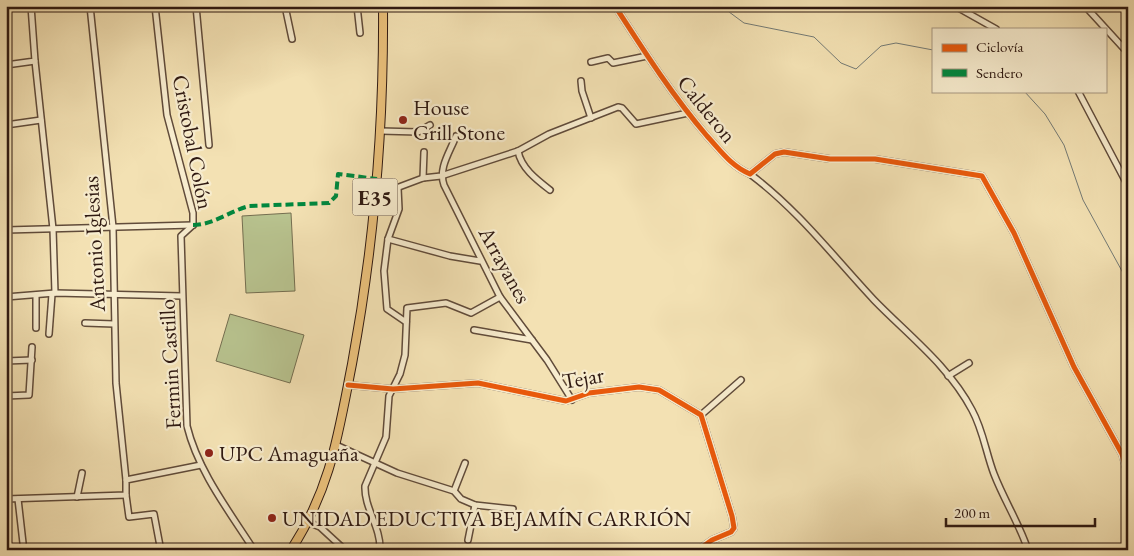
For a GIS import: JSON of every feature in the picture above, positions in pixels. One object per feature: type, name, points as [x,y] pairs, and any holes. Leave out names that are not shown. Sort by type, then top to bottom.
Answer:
[{"type":"highway","name":"E35","points":[[290,550],[308,522],[333,463],[348,386],[367,274],[381,131],[383,6]]},
{"type":"street","points":[[6,7],[15,6]]},
{"type":"street","points":[[31,6],[53,229],[54,294],[49,334]]},
{"type":"street","name":"Antonio Iglesias","points":[[90,6],[112,227],[116,383],[126,495],[129,517],[154,514],[160,546],[157,550]]},
{"type":"street","name":"Cristobal Colón","points":[[155,6],[167,115],[193,213],[193,225]]},
{"type":"street","points":[[196,6],[209,145]]},
{"type":"street","points":[[285,6],[292,38]]},
{"type":"street","points":[[357,6],[360,33]]},
{"type":"street","name":"Calderon","points":[[615,6],[647,56],[688,113],[726,159],[739,169],[750,174],[800,216],[858,282],[919,342],[948,376],[972,410],[994,474],[1021,529],[1028,550]]},
{"type":"street","points":[[954,6],[994,28]]},
{"type":"street","points":[[1085,6],[1105,28]]},
{"type":"street","points":[[1106,29],[1128,53]]},
{"type":"street","points":[[591,62],[608,58],[614,64],[647,56]]},
{"type":"street","points":[[6,65],[35,61]]},
{"type":"street","points":[[581,81],[582,91],[591,118]]},
{"type":"street","points":[[1079,92],[1128,186]]},
{"type":"street","points":[[375,196],[423,178],[441,176],[518,151],[549,134],[620,107],[636,124],[688,113]]},
{"type":"street","points":[[6,125],[41,120]]},
{"type":"street","points":[[381,131],[418,132],[430,125]]},
{"type":"street","points":[[441,176],[456,136]]},
{"type":"street","points":[[518,151],[519,158],[526,168],[550,190]]},
{"type":"street","points":[[423,178],[424,152]]},
{"type":"street","points":[[750,174],[775,154],[784,152],[830,160],[876,159],[942,171],[976,173],[982,176],[1014,233],[1074,367],[1125,454],[1127,473]]},
{"type":"street","name":"Arrayanes","points":[[441,176],[480,261],[500,298],[532,340],[572,400]]},
{"type":"street","points":[[398,188],[398,213],[388,239],[384,271],[386,306],[389,311],[406,322]]},
{"type":"street","points":[[6,230],[193,225]]},
{"type":"street","points":[[181,236],[193,225]]},
{"type":"street","name":"Fermin Castillo","points":[[181,226],[187,426],[195,454],[254,550]]},
{"type":"street","points":[[388,239],[450,256],[480,261]]},
{"type":"street","points":[[6,297],[54,294],[182,296]]},
{"type":"street","points":[[36,295],[36,328]]},
{"type":"street","points":[[380,550],[376,524],[365,494],[368,477],[386,437],[388,400],[405,355],[406,312],[410,307],[446,303],[471,312],[500,298]]},
{"type":"street","points":[[85,323],[114,324]]},
{"type":"street","points":[[474,330],[532,340]]},
{"type":"street","points":[[6,396],[29,395],[32,347]]},
{"type":"street","points":[[6,361],[32,360]]},
{"type":"street","points":[[948,376],[968,363]]},
{"type":"street","points":[[698,550],[712,540],[731,532],[734,528],[701,415],[741,380]]},
{"type":"street","name":"Tejar","points":[[348,386],[392,389],[478,383],[552,399],[572,400],[589,393],[639,386],[658,390],[701,415]]},
{"type":"street","points":[[336,445],[397,473],[454,491],[461,499],[475,505],[512,509]]},
{"type":"street","points":[[454,491],[464,463]]},
{"type":"street","points":[[126,480],[201,465]]},
{"type":"street","points":[[77,497],[82,473]]},
{"type":"street","points":[[6,499],[126,495]]},
{"type":"street","points":[[18,499],[23,543]]},
{"type":"street","points":[[468,540],[475,505]]},
{"type":"street","points":[[308,522],[320,526],[345,550]]},
{"type":"green space","points":[[291,213],[295,291],[246,293],[242,216]]},
{"type":"green space","points":[[230,314],[304,335],[290,383],[216,361]]},
{"type":"waterway","points":[[721,6],[744,23],[814,37],[841,63],[856,69],[881,46],[896,43],[932,50]]},
{"type":"waterway","points":[[1025,92],[1045,114],[1064,145],[1083,200],[1128,282]]},
{"type":"marked path","points":[[193,225],[208,223],[249,206],[329,203],[336,196],[338,174],[377,179]]},
{"type":"cycle path","points":[[615,6],[682,105],[727,158],[743,171],[750,174],[775,154],[784,152],[830,159],[875,159],[982,176],[1014,233],[1074,367],[1122,454],[1128,475]]},
{"type":"cycle path","points":[[348,385],[393,389],[478,383],[566,401],[589,393],[639,387],[659,390],[701,415],[732,516],[734,528],[731,532],[712,540],[698,550]]},
{"type":"place","name":"House Grill Stone","points":[[403,120]]},
{"type":"place","name":"UPC Amaguaña","points":[[209,453]]},
{"type":"place","name":"UNIDAD EDUCTIVA BEJAMÍN CARRIÓN","points":[[272,518]]}]
